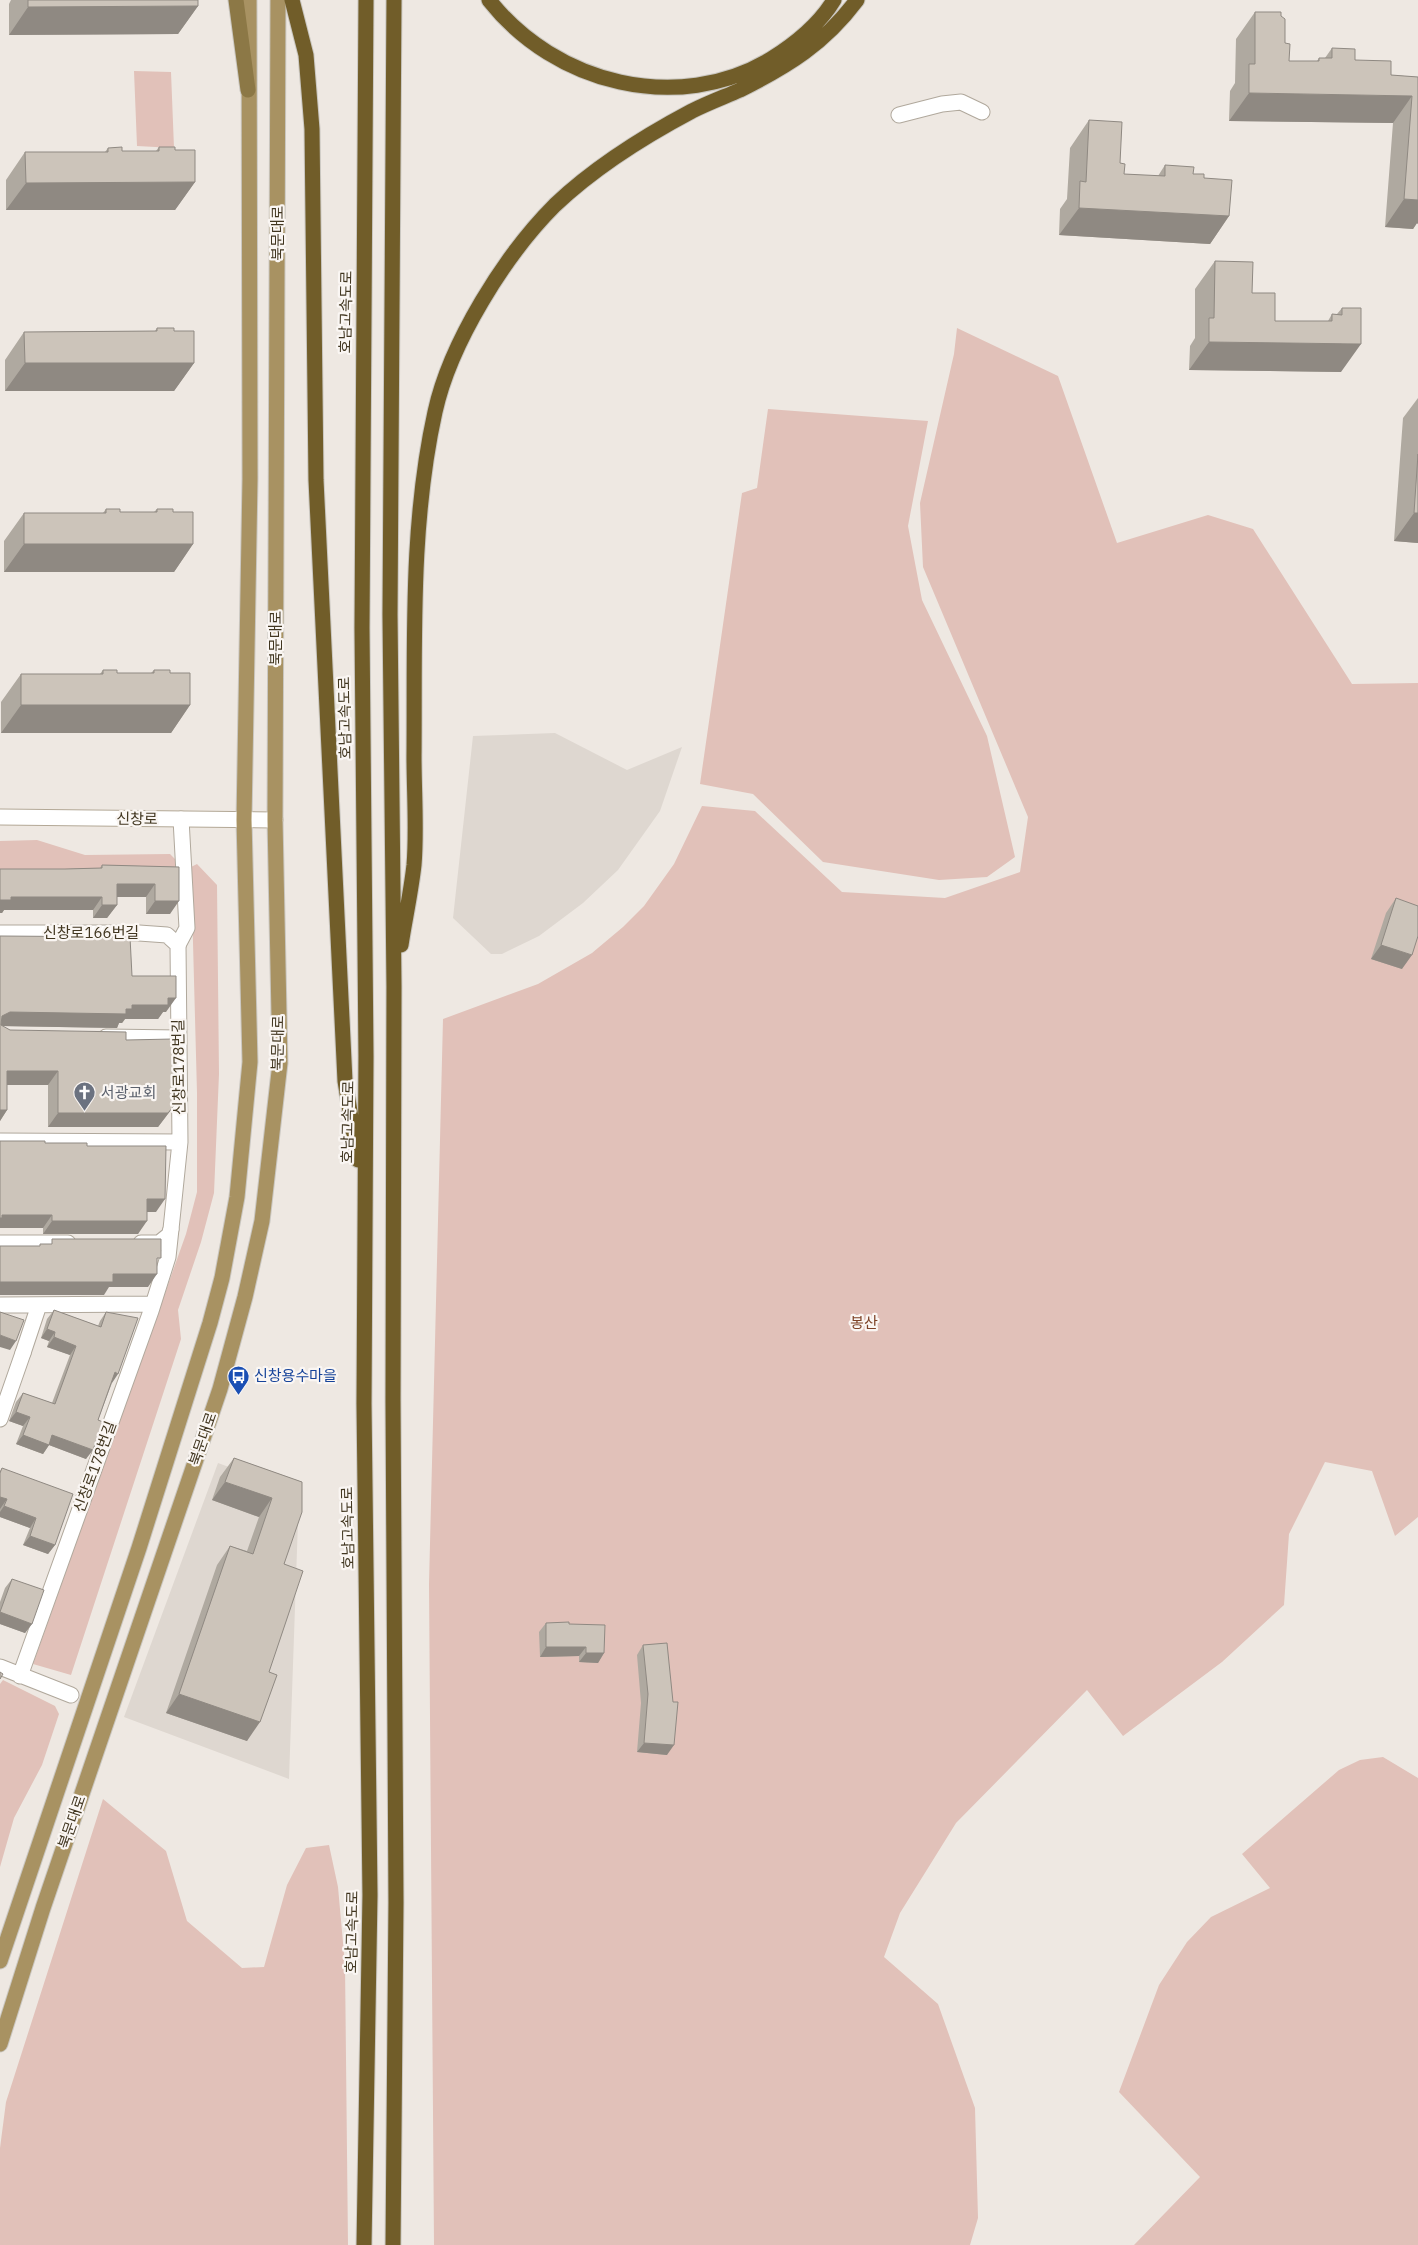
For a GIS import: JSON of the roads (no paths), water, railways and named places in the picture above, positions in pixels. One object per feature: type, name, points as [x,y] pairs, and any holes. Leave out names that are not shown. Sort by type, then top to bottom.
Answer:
[{"type":"highway","points":[[236,0],[248,90]]},
{"type":"highway","points":[[292,0],[306,55],[312,129],[316,480],[345,1081],[364,1202]]},
{"type":"highway","name":"호남고속도로","points":[[364,2245],[370,1895],[364,1404],[366,1056],[362,618],[366,0]]},
{"type":"highway","points":[[393,2245],[396,1902],[393,1411],[394,986],[390,616],[394,0]]},
{"type":"highway","points":[[489,0],[514,28],[541,49],[580,70],[619,83],[658,88],[697,86],[730,78],[760,66],[782,53],[805,35],[834,0]]},
{"type":"highway","points":[[394,986],[414,864],[415,600],[420,496],[435,409],[457,347],[489,290],[521,242],[555,206],[594,171],[636,142],[694,110],[777,70],[812,48],[838,25],[857,0]]},
{"type":"main road","name":"북문대로","points":[[0,1960],[139,1548],[222,1278],[237,1198],[250,1062],[244,820],[250,479],[249,0]]},
{"type":"main road","name":"북문대로","points":[[0,2044],[43,1908],[220,1389],[262,1221],[280,1063],[275,820],[278,0]]},
{"type":"street","points":[[899,115],[942,104],[961,102],[982,112]]},
{"type":"street","name":"신창로","points":[[0,817],[275,820]]},
{"type":"street","points":[[178,945],[187,928],[181,819]]},
{"type":"street","name":"신창로166번길","points":[[0,933],[139,933],[167,935],[178,945]]},
{"type":"street","name":"신창로178번길","points":[[20,1676],[153,1304],[168,1257],[180,1142],[178,945]]},
{"type":"street","points":[[90,1036],[179,1038]]},
{"type":"street","points":[[0,1141],[180,1142]]},
{"type":"street","points":[[129,1243],[158,1243],[169,1235],[171,1229]]},
{"type":"street","points":[[0,1243],[79,1243]]},
{"type":"street","points":[[0,1305],[153,1304]]},
{"type":"street","points":[[0,1419],[39,1305]]},
{"type":"street","points":[[65,1492],[84,1498]]},
{"type":"street","points":[[0,1667],[71,1695]]},
{"type":"place","name":"서광교회","points":[[85,1112]]},
{"type":"place","name":"신창용수마을","points":[[238,1395]]},
{"type":"park label","name":"봉산","points":[[864,1323]]}]
